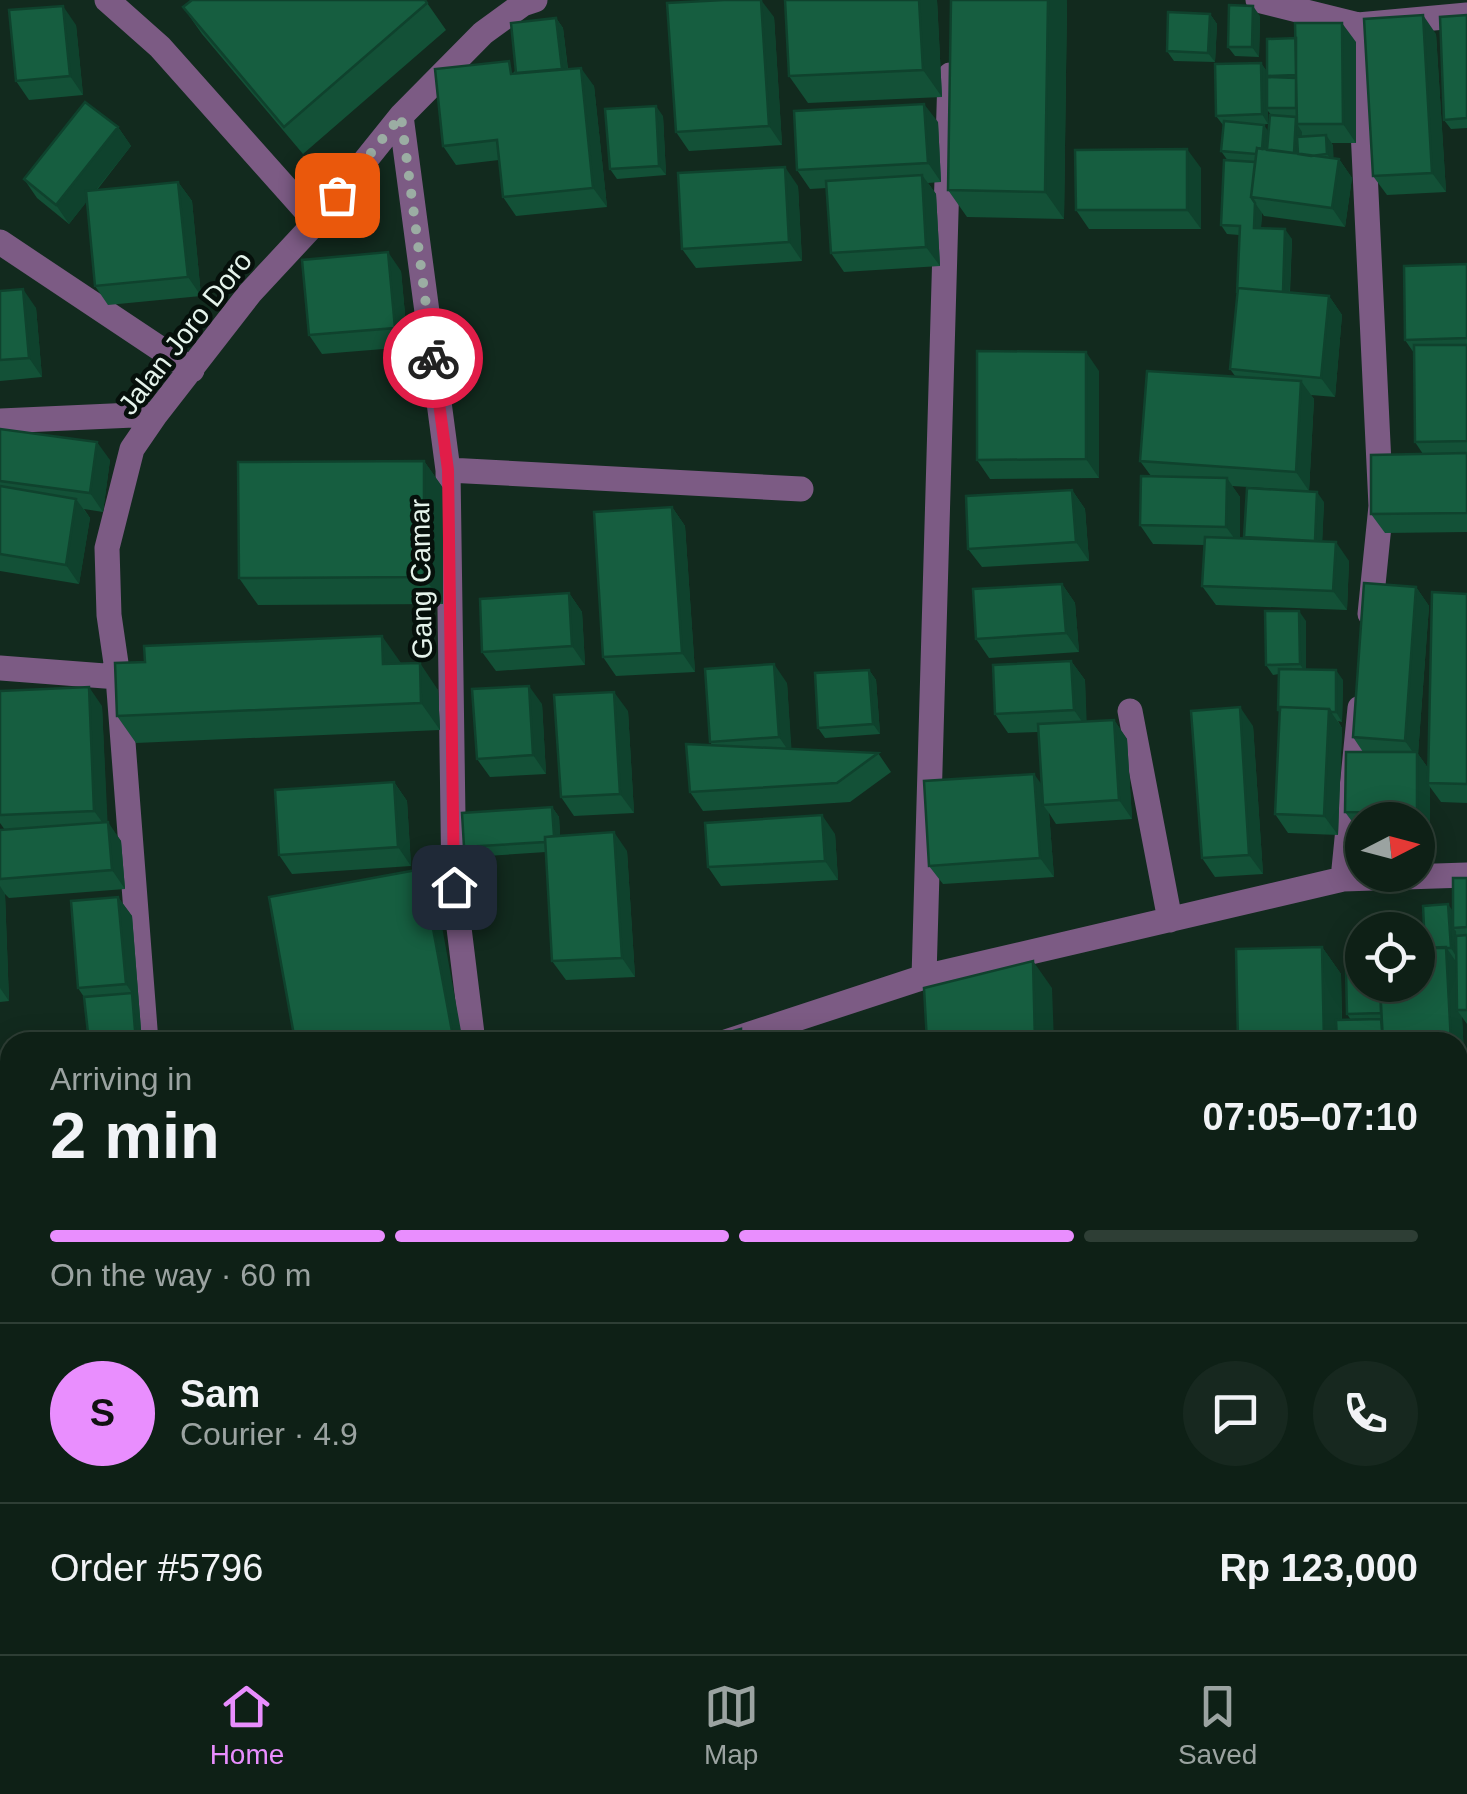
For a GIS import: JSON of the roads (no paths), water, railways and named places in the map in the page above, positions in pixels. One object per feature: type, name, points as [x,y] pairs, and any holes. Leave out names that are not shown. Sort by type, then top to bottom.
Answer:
[{"type":"street","points":[[107,0],[160,47],[316,222]]},
{"type":"street","name":"Jalan Joro Doro","points":[[145,1032],[118,677],[109,615],[107,548],[132,449],[250,293],[316,222],[401,116],[483,34],[534,0]]},
{"type":"street","points":[[1258,0],[1358,25],[1467,15]]},
{"type":"street","points":[[1358,25],[1381,506],[1367,643]]},
{"type":"street","points":[[924,977],[951,60]]},
{"type":"street","name":"Gang Camar","points":[[401,116],[448,470],[454,887],[471,1032]]},
{"type":"street","points":[[0,242],[192,370]]},
{"type":"street","points":[[0,421],[156,414]]},
{"type":"street","points":[[448,470],[800,489]]},
{"type":"street","points":[[0,668],[118,677]]},
{"type":"street","points":[[1343,879],[1363,682]]},
{"type":"street","points":[[1130,711],[1170,920]]},
{"type":"street","points":[[756,1032],[924,977],[1343,879],[1467,875]]}]
